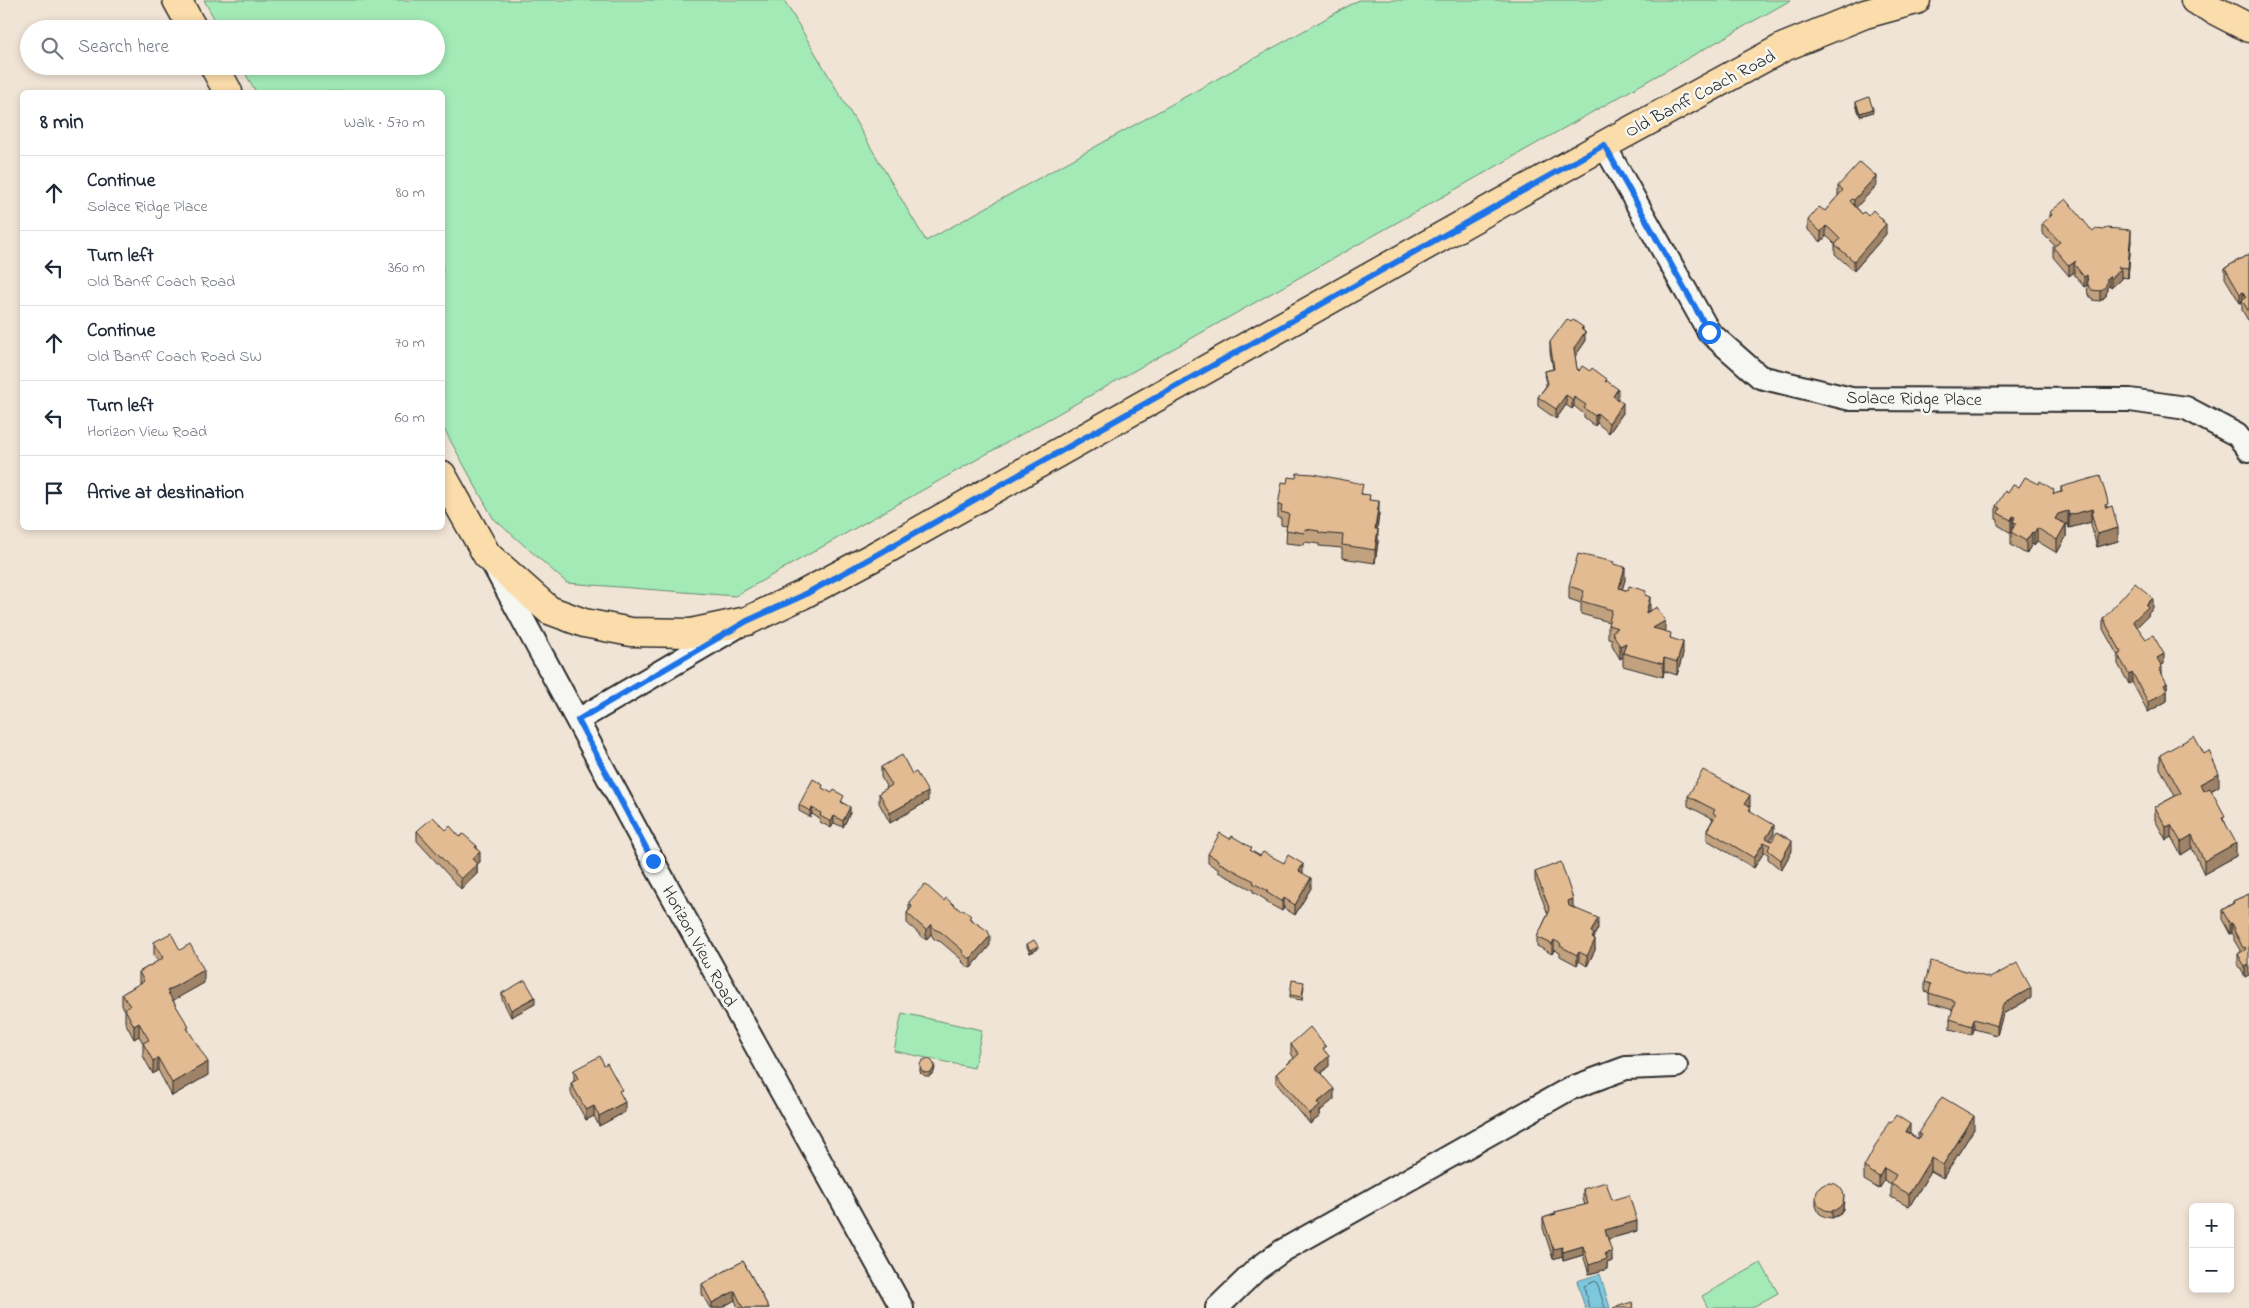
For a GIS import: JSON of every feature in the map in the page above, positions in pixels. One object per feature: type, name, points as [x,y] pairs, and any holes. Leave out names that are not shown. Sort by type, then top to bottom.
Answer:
[{"type":"main road","points":[[177,0],[188,20]]},
{"type":"main road","name":"Old Banff Coach Road","points":[[445,480],[488,555],[549,610],[584,623],[631,632],[691,633],[747,621],[802,596],[882,552],[1604,145],[1784,47],[1865,14],[1916,0]]},
{"type":"main road","points":[[2195,0],[2249,28]]},
{"type":"main road","points":[[219,75],[227,90]]},
{"type":"street","name":"Solace Ridge Place","points":[[1604,145],[1709,332],[1760,378],[1851,399],[2130,400],[2186,408],[2237,435],[2249,450]]},
{"type":"street","name":"Horizon View Road","points":[[488,555],[653,861],[902,1308]]},
{"type":"street","points":[[578,720],[747,621]]},
{"type":"street","points":[[1217,1308],[1257,1269],[1282,1251],[1569,1089],[1626,1068],[1676,1066]]},
{"type":"green space","points":[[204,0],[784,0],[926,241],[1359,0],[1791,0],[735,596],[567,583],[493,518],[445,431],[445,90],[255,90],[246,75],[445,75],[445,20],[215,20]]},
{"type":"green space","points":[[902,1013],[982,1030],[974,1068],[894,1051]]},
{"type":"green space","points":[[1761,1263],[1778,1293],[1751,1308],[1708,1308],[1702,1296]]},
{"type":"water","points":[[1600,1274],[1610,1308],[1585,1308],[1577,1281]]},
{"type":"building","points":[[1869,97],[1873,109],[1860,113],[1856,102]]},
{"type":"building","points":[[1860,162],[1876,176],[1854,200],[1850,201],[1862,214],[1864,212],[1868,216],[1873,210],[1886,224],[1854,261],[1835,245],[1840,239],[1830,229],[1826,226],[1821,232],[1808,220],[1819,207],[1825,211],[1843,190],[1838,186]]},
{"type":"building","points":[[2066,199],[2093,232],[2096,229],[2104,230],[2105,228],[2131,230],[2128,268],[2118,267],[2121,269],[2111,278],[2109,276],[2107,278],[2106,286],[2100,291],[2092,290],[2088,285],[2087,275],[2084,277],[2074,264],[2076,261],[2069,266],[2053,247],[2060,242],[2042,223],[2052,215],[2050,212]]},
{"type":"building","points":[[2249,254],[2249,312],[2242,300],[2246,297],[2243,292],[2240,294],[2225,268]]},
{"type":"building","points":[[1567,319],[1571,322],[1573,320],[1583,327],[1581,329],[1585,332],[1574,348],[1577,369],[1579,371],[1582,366],[1590,371],[1592,368],[1607,379],[1605,382],[1607,381],[1618,389],[1613,396],[1623,403],[1609,423],[1597,413],[1595,416],[1584,408],[1586,405],[1574,397],[1572,399],[1566,395],[1556,409],[1538,397],[1548,384],[1545,371],[1554,369],[1550,342]]},
{"type":"building","points":[[1297,473],[1314,474],[1363,484],[1361,494],[1370,495],[1369,500],[1379,501],[1375,529],[1378,529],[1375,550],[1342,545],[1343,535],[1319,533],[1319,531],[1305,529],[1304,533],[1286,530],[1289,514],[1281,512],[1282,506],[1278,505],[1282,482],[1287,483],[1288,477],[1296,478]]},
{"type":"building","points":[[2100,476],[2107,498],[2108,504],[2105,505],[2106,508],[2112,506],[2118,528],[2097,534],[2091,512],[2094,512],[2093,509],[2069,515],[2068,511],[2058,514],[2055,519],[2066,524],[2057,540],[2037,528],[2026,541],[2011,532],[2016,523],[2013,522],[2015,517],[2013,516],[2011,520],[1998,513],[2000,508],[1996,506],[2005,491],[2008,493],[2013,485],[2019,487],[2025,477],[2039,484],[2040,481],[2054,490],[2053,494],[2062,492],[2061,487]]},
{"type":"building","points":[[1578,554],[1614,562],[1613,564],[1625,567],[1619,588],[1628,591],[1629,586],[1646,591],[1645,595],[1650,597],[1646,613],[1657,607],[1665,621],[1653,628],[1671,633],[1670,638],[1683,642],[1677,662],[1664,658],[1663,664],[1623,653],[1626,643],[1620,646],[1612,632],[1618,628],[1608,625],[1612,610],[1581,601],[1584,591],[1569,586]]},
{"type":"building","points":[[2135,583],[2153,598],[2146,605],[2148,607],[2133,621],[2146,639],[2153,635],[2164,654],[2157,658],[2162,667],[2159,669],[2167,683],[2164,685],[2167,691],[2148,702],[2132,672],[2129,674],[2118,655],[2122,653],[2103,619]]},
{"type":"building","points":[[2194,736],[2204,754],[2209,751],[2219,774],[2200,784],[2204,791],[2210,788],[2225,816],[2222,817],[2236,843],[2204,861],[2192,835],[2181,842],[2171,825],[2166,827],[2155,807],[2181,793],[2160,755]]},
{"type":"building","points":[[902,755],[912,774],[916,772],[928,792],[890,813],[879,793],[892,785],[881,767]]},
{"type":"building","points":[[1703,770],[1750,795],[1745,803],[1751,807],[1749,810],[1774,825],[1766,838],[1772,841],[1777,832],[1792,841],[1781,860],[1768,850],[1770,845],[1764,842],[1754,858],[1707,830],[1716,815],[1713,813],[1715,810],[1688,796]]},
{"type":"building","points":[[813,779],[823,785],[822,788],[832,793],[834,790],[844,796],[841,802],[850,807],[843,821],[834,816],[831,822],[820,816],[821,813],[812,808],[810,811],[799,805]]},
{"type":"building","points":[[433,817],[446,830],[450,826],[460,837],[463,834],[477,846],[475,847],[480,852],[472,859],[477,864],[461,879],[417,831]]},
{"type":"building","points":[[1220,833],[1230,839],[1232,836],[1252,848],[1250,850],[1260,856],[1263,852],[1284,863],[1288,855],[1303,864],[1299,871],[1311,878],[1295,905],[1284,898],[1282,902],[1266,892],[1268,890],[1218,862],[1218,860],[1208,854]]},
{"type":"building","points":[[1561,862],[1573,899],[1568,901],[1569,906],[1598,918],[1591,932],[1594,934],[1592,938],[1595,940],[1587,956],[1579,952],[1577,955],[1560,946],[1561,944],[1554,940],[1552,944],[1537,937],[1550,910],[1535,872]]},
{"type":"building","points":[[925,884],[944,901],[946,898],[961,911],[963,909],[971,916],[969,918],[988,931],[990,936],[971,958],[963,954],[962,950],[941,932],[934,929],[931,924],[926,930],[907,913],[912,907],[909,902]]},
{"type":"building","points":[[2249,894],[2249,965],[2245,967],[2238,954],[2246,949],[2245,947],[2243,948],[2232,923],[2230,924],[2222,910],[2234,903],[2233,901]]},
{"type":"building","points":[[171,933],[180,950],[190,944],[204,970],[167,991],[208,1062],[172,1083],[158,1058],[153,1061],[143,1043],[149,1040],[139,1023],[134,1026],[125,1009],[130,1006],[122,994],[144,981],[139,972],[163,958],[154,942]]},
{"type":"building","points":[[1034,940],[1038,946],[1030,950],[1027,944]]},
{"type":"building","points":[[1931,961],[1990,978],[2017,963],[2031,988],[2003,1004],[1997,1026],[1974,1019],[1972,1026],[1950,1019],[1955,1001],[1929,993],[1931,984],[1925,982]]},
{"type":"building","points":[[525,980],[535,997],[511,1010],[502,993]]},
{"type":"building","points":[[1292,980],[1304,982],[1302,997],[1290,995]]},
{"type":"building","points":[[1310,1027],[1326,1047],[1323,1049],[1329,1056],[1316,1068],[1334,1089],[1317,1103],[1320,1106],[1310,1114],[1276,1074],[1299,1054],[1291,1044]]},
{"type":"building","points":[[600,1056],[604,1065],[607,1063],[622,1090],[619,1091],[625,1102],[599,1116],[594,1106],[586,1110],[571,1083],[578,1079],[574,1070]]},
{"type":"building","points":[[927,1059],[932,1061],[934,1066],[932,1071],[927,1073],[922,1071],[920,1066],[922,1061]]},
{"type":"building","points":[[1942,1097],[1974,1116],[1943,1165],[1931,1158],[1909,1194],[1891,1184],[1896,1175],[1884,1168],[1879,1177],[1864,1167],[1889,1121],[1891,1122],[1896,1115],[1910,1124],[1906,1132],[1918,1139],[1921,1135],[1918,1133]]},
{"type":"building","points":[[1606,1182],[1612,1200],[1629,1195],[1637,1221],[1605,1230],[1612,1252],[1605,1253],[1607,1259],[1589,1265],[1583,1246],[1563,1252],[1562,1247],[1553,1249],[1543,1218],[1556,1214],[1555,1212],[1588,1204],[1583,1189]]},
{"type":"building","points":[[1830,1183],[1840,1187],[1844,1197],[1840,1207],[1830,1211],[1820,1207],[1816,1197],[1820,1187]]},
{"type":"building","points":[[743,1261],[769,1308],[743,1308],[735,1291],[712,1303],[702,1284]]},
{"type":"building","points":[[1632,1302],[1634,1308],[1613,1308]]},
{"type":"route","points":[[653,861],[578,720],[747,621],[802,596],[873,557],[1604,145],[1709,332]]}]
